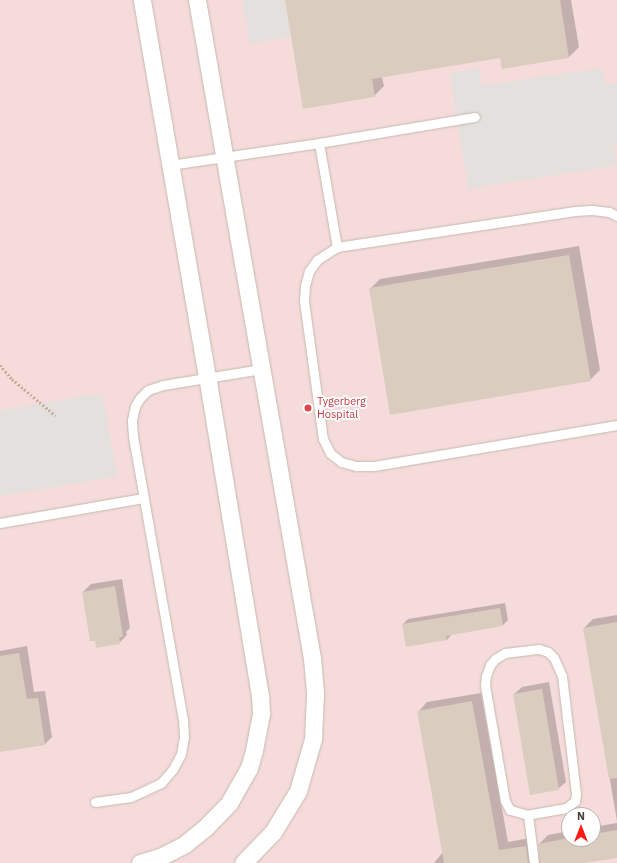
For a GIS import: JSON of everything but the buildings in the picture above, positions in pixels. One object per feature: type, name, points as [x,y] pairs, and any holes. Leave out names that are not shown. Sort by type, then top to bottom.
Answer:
[{"type":"street","points":[[140,863],[173,851],[197,835],[214,820],[229,803],[249,768],[258,731],[260,696],[142,0]]},
{"type":"street","points":[[197,0],[312,658],[315,694],[313,739],[298,791],[273,832],[243,863]]},
{"type":"lane","points":[[170,165],[224,158],[475,117]]},
{"type":"lane","points":[[319,143],[337,247]]},
{"type":"lane","points":[[617,216],[609,212],[592,210],[575,211],[337,247],[317,260],[310,271],[305,286],[304,301],[323,439],[330,453],[341,462],[356,466],[374,466],[617,425]]},
{"type":"lane","points":[[95,802],[131,797],[161,783],[173,769],[178,759],[184,737],[184,720],[143,498],[133,431],[132,420],[135,406],[148,390],[163,385],[262,369]]},
{"type":"lane","points":[[0,523],[143,498]]},
{"type":"lane","points":[[539,649],[548,652],[554,658],[562,676],[576,794],[575,801],[566,808],[528,815],[510,810],[505,801],[485,685],[490,665],[495,659],[505,653],[539,649]]},
{"type":"lane","points":[[528,815],[534,863]]},
{"type":"path","points":[[0,365],[12,379],[56,416]]},
{"type":"shaded area","name":"Tygerberg Hospital","points":[[0,0],[617,0],[617,863],[0,863]]},
{"type":"shaded area","points":[[242,0],[285,0],[292,36],[250,44]]},
{"type":"shaded area","points":[[479,68],[482,86],[602,68],[605,85],[617,83],[617,145],[614,145],[617,165],[468,189],[450,73]]},
{"type":"shaded area","points":[[102,393],[117,476],[0,496],[0,411]]},
{"type":"place","name":"Tygerberg Hospital","points":[[308,408]]}]
